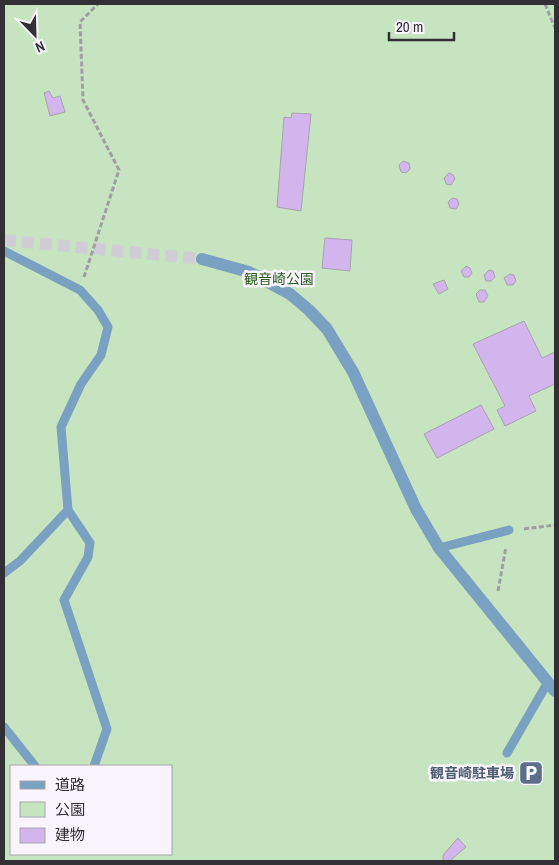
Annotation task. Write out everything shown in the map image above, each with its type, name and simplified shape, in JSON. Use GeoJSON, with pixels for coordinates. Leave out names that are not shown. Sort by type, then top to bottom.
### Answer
{"type":"FeatureCollection","features":[{"type":"Feature","properties":{"kind":"street"},"geometry":{"type":"LineString","coordinates":[[202,259],[249,272],[290,294],[310,310],[328,329],[353,372],[416,509],[439,548],[552,687]]}},
{"type":"Feature","properties":{"kind":"lane"},"geometry":{"type":"LineString","coordinates":[[4,252],[80,290],[98,310],[108,327],[101,354],[81,384],[61,427],[68,510],[90,543],[88,557],[64,600],[107,729],[94,765]]}},
{"type":"Feature","properties":{"kind":"lane"},"geometry":{"type":"LineString","coordinates":[[4,573],[20,562],[68,510]]}},
{"type":"Feature","properties":{"kind":"lane"},"geometry":{"type":"LineString","coordinates":[[439,548],[509,530]]}},
{"type":"Feature","properties":{"kind":"lane"},"geometry":{"type":"LineString","coordinates":[[507,753],[552,687]]}},
{"type":"Feature","properties":{"kind":"lane"},"geometry":{"type":"LineString","coordinates":[[4,728],[34,765]]}},
{"type":"Feature","properties":{"kind":"path"},"geometry":{"type":"LineString","coordinates":[[80,290],[119,170],[83,100],[80,22],[98,4]]}},
{"type":"Feature","properties":{"kind":"path"},"geometry":{"type":"LineString","coordinates":[[545,4],[555,28]]}},
{"type":"Feature","properties":{"kind":"path"},"geometry":{"type":"LineString","coordinates":[[498,591],[509,530],[555,525]]}},
{"type":"Feature","properties":{"kind":"green space","name":"観音崎公園"},"geometry":{"type":"Polygon","coordinates":[[[4,4],[555,4],[555,861],[4,861],[4,4]]]}},
{"type":"Feature","properties":{"kind":"building"},"geometry":{"type":"Polygon","coordinates":[[[49,91],[53,98],[60,96],[65,112],[50,116],[44,93],[49,91]]]}},
{"type":"Feature","properties":{"kind":"building"},"geometry":{"type":"Polygon","coordinates":[[[292,113],[311,114],[301,211],[277,207],[284,117],[291,118],[292,113]]]}},
{"type":"Feature","properties":{"kind":"building"},"geometry":{"type":"Polygon","coordinates":[[[403,161],[409,163],[410,169],[406,173],[401,172],[399,165],[403,161]]]}},
{"type":"Feature","properties":{"kind":"building"},"geometry":{"type":"Polygon","coordinates":[[[449,173],[455,179],[451,185],[446,184],[444,178],[449,173]]]}},
{"type":"Feature","properties":{"kind":"building"},"geometry":{"type":"Polygon","coordinates":[[[452,198],[457,199],[459,204],[456,209],[450,208],[448,202],[452,198]]]}},
{"type":"Feature","properties":{"kind":"building"},"geometry":{"type":"Polygon","coordinates":[[[325,238],[352,240],[350,271],[322,268],[325,238]]]}},
{"type":"Feature","properties":{"kind":"building"},"geometry":{"type":"Polygon","coordinates":[[[466,266],[470,268],[472,273],[469,277],[464,277],[461,271],[466,266]]]}},
{"type":"Feature","properties":{"kind":"building"},"geometry":{"type":"Polygon","coordinates":[[[489,270],[493,271],[495,277],[491,281],[486,281],[484,275],[489,270]]]}},
{"type":"Feature","properties":{"kind":"building"},"geometry":{"type":"Polygon","coordinates":[[[510,274],[514,275],[516,281],[513,285],[507,285],[504,278],[510,274]]]}},
{"type":"Feature","properties":{"kind":"building"},"geometry":{"type":"Polygon","coordinates":[[[444,280],[448,289],[439,294],[433,284],[444,280]]]}},
{"type":"Feature","properties":{"kind":"building"},"geometry":{"type":"Polygon","coordinates":[[[480,290],[485,290],[488,296],[484,302],[479,302],[476,294],[480,290]]]}},
{"type":"Feature","properties":{"kind":"building"},"geometry":{"type":"Polygon","coordinates":[[[524,321],[542,358],[555,352],[555,384],[529,396],[536,411],[505,426],[497,410],[505,406],[473,344],[524,321]]]}},
{"type":"Feature","properties":{"kind":"building"},"geometry":{"type":"Polygon","coordinates":[[[481,405],[494,429],[437,458],[424,434],[481,405]]]}},
{"type":"Feature","properties":{"kind":"building"},"geometry":{"type":"Polygon","coordinates":[[[458,838],[466,847],[452,861],[443,861],[443,855],[458,838]]]}},
{"type":"Feature","properties":{"kind":"tunnel"},"geometry":{"type":"LineString","coordinates":[[4,240],[202,259]]}},
{"type":"Feature","properties":{"kind":"place","name":"観音崎駐車場"},"geometry":{"type":"Point","coordinates":[531,773]}}]}
